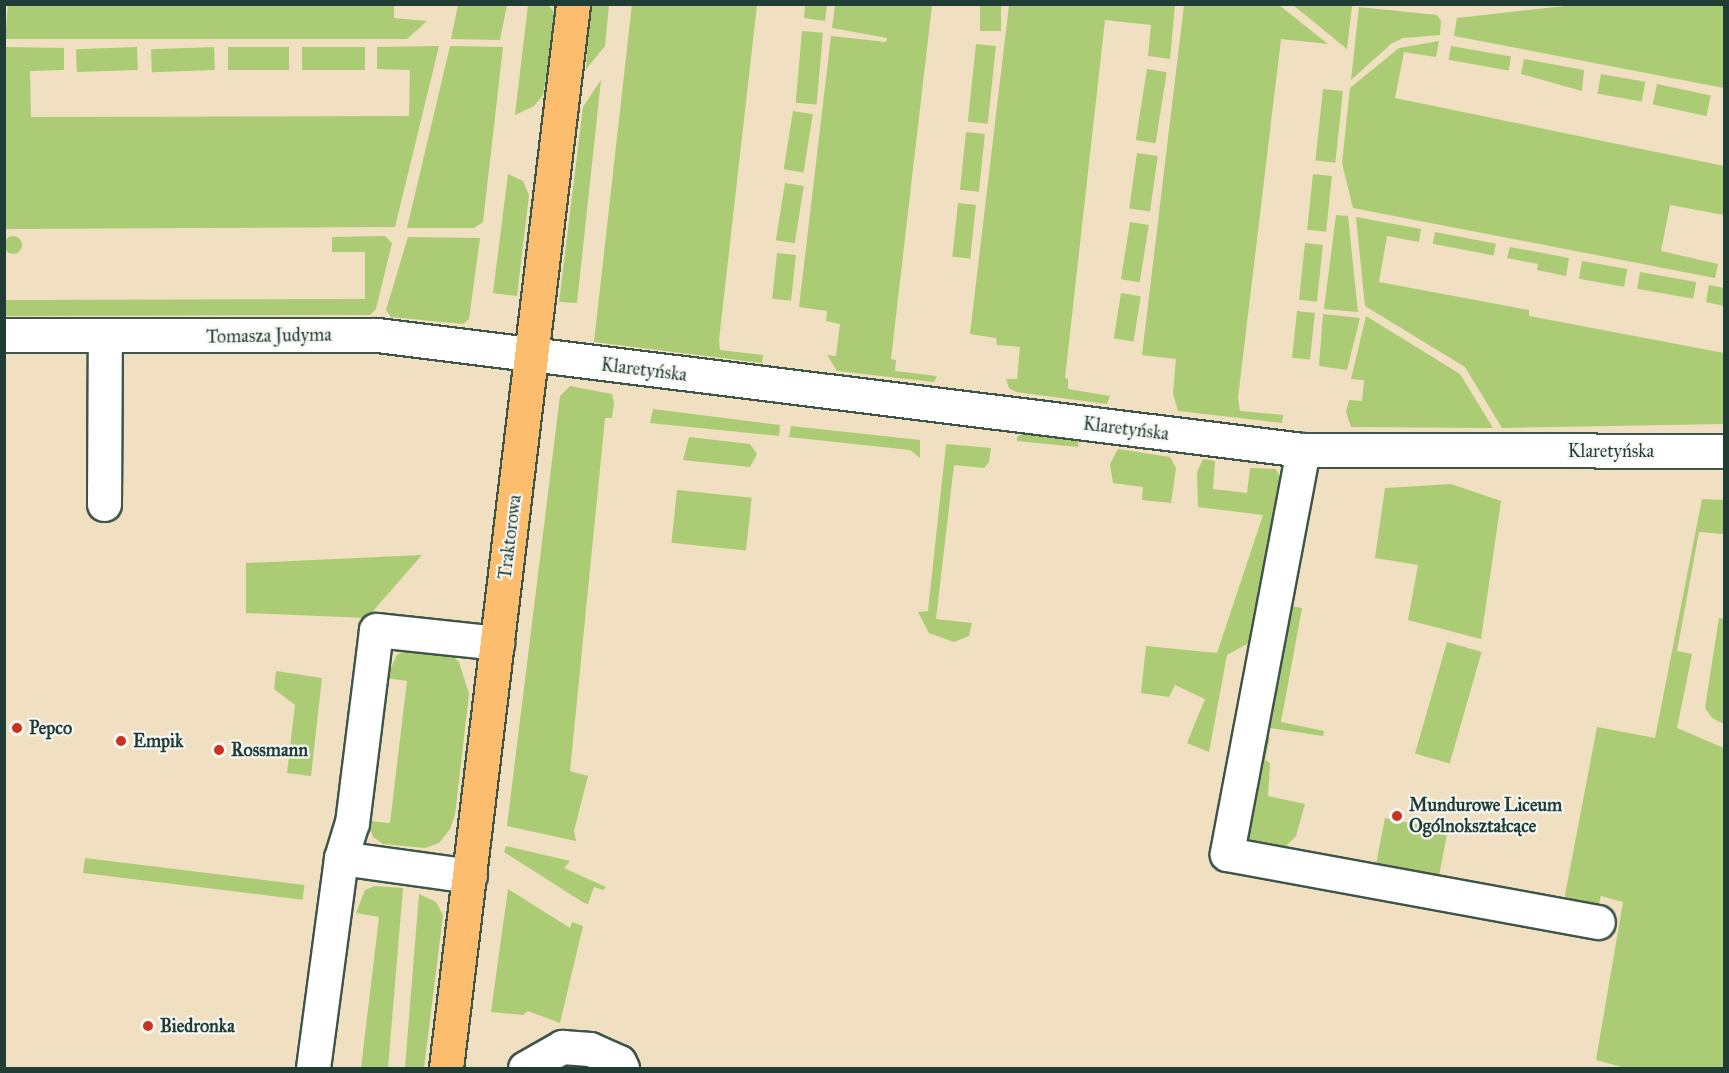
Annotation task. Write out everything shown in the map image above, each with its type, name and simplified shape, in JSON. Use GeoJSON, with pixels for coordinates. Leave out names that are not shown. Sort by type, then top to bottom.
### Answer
{"type":"FeatureCollection","features":[{"type":"Feature","properties":{"kind":"main road","name":"Traktorowa"},"geometry":{"type":"LineString","coordinates":[[447,1068],[573,4]]}},
{"type":"Feature","properties":{"kind":"street","name":"Tomasza Judyma"},"geometry":{"type":"LineString","coordinates":[[4,335],[377,335],[531,354]]}},
{"type":"Feature","properties":{"kind":"street"},"geometry":{"type":"LineString","coordinates":[[104,504],[105,336]]}},
{"type":"Feature","properties":{"kind":"street","name":"Klaretyńska"},"geometry":{"type":"LineString","coordinates":[[531,354],[1303,450],[1725,452]]}},
{"type":"Feature","properties":{"kind":"street"},"geometry":{"type":"LineString","coordinates":[[1303,450],[1227,854],[1598,922]]}},
{"type":"Feature","properties":{"kind":"street"},"geometry":{"type":"LineString","coordinates":[[313,1068],[341,858],[352,823],[376,630],[497,643]]}},
{"type":"Feature","properties":{"kind":"street"},"geometry":{"type":"LineString","coordinates":[[341,858],[470,876]]}},
{"type":"Feature","properties":{"kind":"street"},"geometry":{"type":"LineString","coordinates":[[525,1068],[562,1047],[590,1049],[619,1062],[622,1068]]}},
{"type":"Feature","properties":{"kind":"green space"},"geometry":{"type":"Polygon","coordinates":[[[8,4],[394,4],[394,18],[427,21],[407,39],[5,39],[8,4]]]}},
{"type":"Feature","properties":{"kind":"green space"},"geometry":{"type":"Polygon","coordinates":[[[632,4],[757,5],[719,340],[720,350],[763,355],[762,363],[594,342],[632,4]]]}},
{"type":"Feature","properties":{"kind":"green space"},"geometry":{"type":"Polygon","coordinates":[[[458,5],[507,5],[500,40],[451,39],[458,5]]]}},
{"type":"Feature","properties":{"kind":"green space"},"geometry":{"type":"Polygon","coordinates":[[[528,5],[548,5],[555,13],[551,49],[543,95],[534,106],[515,115],[528,5]]]}},
{"type":"Feature","properties":{"kind":"green space"},"geometry":{"type":"Polygon","coordinates":[[[590,5],[609,5],[605,46],[586,69],[590,5]]]}},
{"type":"Feature","properties":{"kind":"green space"},"geometry":{"type":"Polygon","coordinates":[[[805,5],[827,5],[825,21],[804,18],[805,5]]]}},
{"type":"Feature","properties":{"kind":"green space"},"geometry":{"type":"Polygon","coordinates":[[[835,5],[932,5],[891,359],[896,360],[895,371],[937,376],[934,382],[837,371],[827,355],[836,356],[840,324],[826,321],[827,311],[799,307],[831,36],[886,42],[887,38],[832,28],[835,5]]]}},
{"type":"Feature","properties":{"kind":"green space"},"geometry":{"type":"Polygon","coordinates":[[[980,5],[1001,5],[1001,31],[980,31],[980,5]]]}},
{"type":"Feature","properties":{"kind":"green space"},"geometry":{"type":"Polygon","coordinates":[[[1009,5],[1175,5],[1170,59],[1148,56],[1151,25],[1105,20],[1065,378],[1068,379],[1068,389],[1110,396],[1107,404],[1016,392],[1009,388],[1006,379],[1017,379],[1020,347],[997,345],[996,338],[970,334],[1009,5]]]}},
{"type":"Feature","properties":{"kind":"green space"},"geometry":{"type":"Polygon","coordinates":[[[1184,5],[1279,5],[1328,44],[1281,39],[1238,398],[1240,411],[1283,415],[1282,423],[1178,411],[1173,393],[1176,359],[1142,355],[1184,5]]]}},
{"type":"Feature","properties":{"kind":"green space"},"geometry":{"type":"Polygon","coordinates":[[[1293,5],[1352,6],[1347,49],[1293,5]]]}},
{"type":"Feature","properties":{"kind":"green space"},"geometry":{"type":"Polygon","coordinates":[[[1573,5],[1724,5],[1724,88],[1454,36],[1457,18],[1573,5]]]}},
{"type":"Feature","properties":{"kind":"green space"},"geometry":{"type":"Polygon","coordinates":[[[1359,7],[1437,15],[1441,21],[1440,35],[1403,38],[1391,44],[1351,80],[1359,7]]]}},
{"type":"Feature","properties":{"kind":"green space"},"geometry":{"type":"Polygon","coordinates":[[[802,31],[823,33],[817,105],[796,103],[802,31]]]}},
{"type":"Feature","properties":{"kind":"green space"},"geometry":{"type":"Polygon","coordinates":[[[1439,41],[1436,57],[1404,52],[1395,98],[1724,166],[1724,215],[1670,205],[1661,251],[1718,264],[1715,278],[1353,208],[1342,163],[1350,88],[1399,48],[1439,41]]]}},
{"type":"Feature","properties":{"kind":"green space"},"geometry":{"type":"Polygon","coordinates":[[[976,44],[996,46],[988,124],[968,122],[976,44]]]}},
{"type":"Feature","properties":{"kind":"green space"},"geometry":{"type":"Polygon","coordinates":[[[439,46],[395,227],[5,229],[5,47],[64,48],[64,70],[30,71],[31,117],[409,116],[410,70],[377,69],[377,47],[439,46]]]}},
{"type":"Feature","properties":{"kind":"green space"},"geometry":{"type":"Polygon","coordinates":[[[450,46],[503,47],[483,222],[474,228],[407,228],[450,46]]]}},
{"type":"Feature","properties":{"kind":"green space"},"geometry":{"type":"Polygon","coordinates":[[[1451,46],[1511,57],[1509,70],[1449,60],[1451,46]]]}},
{"type":"Feature","properties":{"kind":"green space"},"geometry":{"type":"Polygon","coordinates":[[[137,47],[138,70],[77,72],[76,49],[137,47]]]}},
{"type":"Feature","properties":{"kind":"green space"},"geometry":{"type":"Polygon","coordinates":[[[214,47],[215,70],[152,72],[151,49],[214,47]]]}},
{"type":"Feature","properties":{"kind":"green space"},"geometry":{"type":"Polygon","coordinates":[[[228,47],[289,47],[289,70],[228,70],[228,47]]]}},
{"type":"Feature","properties":{"kind":"green space"},"geometry":{"type":"Polygon","coordinates":[[[302,47],[365,47],[365,70],[302,70],[302,47]]]}},
{"type":"Feature","properties":{"kind":"green space"},"geometry":{"type":"Polygon","coordinates":[[[1524,59],[1584,70],[1582,91],[1521,74],[1524,59]]]}},
{"type":"Feature","properties":{"kind":"green space"},"geometry":{"type":"Polygon","coordinates":[[[1147,69],[1167,72],[1155,143],[1136,140],[1147,69]]]}},
{"type":"Feature","properties":{"kind":"green space"},"geometry":{"type":"Polygon","coordinates":[[[1601,74],[1645,82],[1642,102],[1598,94],[1601,74]]]}},
{"type":"Feature","properties":{"kind":"green space"},"geometry":{"type":"Polygon","coordinates":[[[601,80],[577,303],[559,302],[583,107],[601,80]]]}},
{"type":"Feature","properties":{"kind":"green space"},"geometry":{"type":"Polygon","coordinates":[[[1657,84],[1711,95],[1706,116],[1653,105],[1657,84]]]}},
{"type":"Feature","properties":{"kind":"green space"},"geometry":{"type":"Polygon","coordinates":[[[1323,89],[1343,91],[1335,163],[1315,161],[1323,89]]]}},
{"type":"Feature","properties":{"kind":"green space"},"geometry":{"type":"Polygon","coordinates":[[[793,111],[813,114],[804,172],[784,169],[793,111]]]}},
{"type":"Feature","properties":{"kind":"green space"},"geometry":{"type":"Polygon","coordinates":[[[966,132],[985,134],[979,192],[960,190],[966,132]]]}},
{"type":"Feature","properties":{"kind":"green space"},"geometry":{"type":"Polygon","coordinates":[[[1137,153],[1158,156],[1150,211],[1129,208],[1137,153]]]}},
{"type":"Feature","properties":{"kind":"green space"},"geometry":{"type":"Polygon","coordinates":[[[508,174],[523,181],[529,195],[517,296],[493,293],[508,174]]]}},
{"type":"Feature","properties":{"kind":"green space"},"geometry":{"type":"Polygon","coordinates":[[[1313,174],[1332,176],[1326,232],[1307,230],[1313,174]]]}},
{"type":"Feature","properties":{"kind":"green space"},"geometry":{"type":"Polygon","coordinates":[[[785,183],[804,186],[795,243],[776,240],[785,183]]]}},
{"type":"Feature","properties":{"kind":"green space"},"geometry":{"type":"Polygon","coordinates":[[[958,203],[976,205],[970,259],[952,257],[958,203]]]}},
{"type":"Feature","properties":{"kind":"green space"},"geometry":{"type":"Polygon","coordinates":[[[1336,215],[1348,216],[1358,312],[1324,309],[1336,215]]]}},
{"type":"Feature","properties":{"kind":"green space"},"geometry":{"type":"Polygon","coordinates":[[[1356,217],[1421,229],[1419,242],[1387,236],[1379,282],[1529,310],[1529,316],[1724,353],[1724,424],[1502,428],[1465,367],[1365,306],[1356,217]]]}},
{"type":"Feature","properties":{"kind":"green space"},"geometry":{"type":"Polygon","coordinates":[[[1130,222],[1149,225],[1140,282],[1121,279],[1130,222]]]}},
{"type":"Feature","properties":{"kind":"green space"},"geometry":{"type":"Polygon","coordinates":[[[1435,232],[1496,244],[1494,256],[1433,244],[1435,232]]]}},
{"type":"Feature","properties":{"kind":"green space"},"geometry":{"type":"Polygon","coordinates":[[[9,236],[17,236],[22,241],[20,252],[9,254],[4,249],[4,241],[9,236]]]}},
{"type":"Feature","properties":{"kind":"green space"},"geometry":{"type":"Polygon","coordinates":[[[385,236],[392,243],[376,309],[370,315],[5,316],[5,300],[365,299],[365,252],[332,252],[332,237],[385,236]]]}},
{"type":"Feature","properties":{"kind":"green space"},"geometry":{"type":"Polygon","coordinates":[[[408,237],[480,238],[469,319],[463,324],[391,317],[386,310],[408,237]]]}},
{"type":"Feature","properties":{"kind":"green space"},"geometry":{"type":"Polygon","coordinates":[[[1305,243],[1323,245],[1317,302],[1299,300],[1305,243]]]}},
{"type":"Feature","properties":{"kind":"green space"},"geometry":{"type":"Polygon","coordinates":[[[1510,247],[1569,258],[1566,276],[1537,270],[1538,264],[1507,258],[1510,247]]]}},
{"type":"Feature","properties":{"kind":"green space"},"geometry":{"type":"Polygon","coordinates":[[[777,253],[796,255],[791,301],[772,299],[777,253]]]}},
{"type":"Feature","properties":{"kind":"green space"},"geometry":{"type":"Polygon","coordinates":[[[1582,261],[1627,269],[1624,287],[1579,279],[1582,261]]]}},
{"type":"Feature","properties":{"kind":"green space"},"geometry":{"type":"Polygon","coordinates":[[[1640,272],[1696,282],[1693,299],[1637,289],[1640,272]]]}},
{"type":"Feature","properties":{"kind":"green space"},"geometry":{"type":"Polygon","coordinates":[[[1709,285],[1724,288],[1724,306],[1706,302],[1709,285]]]}},
{"type":"Feature","properties":{"kind":"green space"},"geometry":{"type":"Polygon","coordinates":[[[1121,293],[1141,296],[1134,342],[1114,338],[1121,293]]]}},
{"type":"Feature","properties":{"kind":"green space"},"geometry":{"type":"Polygon","coordinates":[[[1297,311],[1315,313],[1310,360],[1292,358],[1297,311]]]}},
{"type":"Feature","properties":{"kind":"green space"},"geometry":{"type":"Polygon","coordinates":[[[1323,314],[1360,318],[1347,370],[1319,366],[1323,314]]]}},
{"type":"Feature","properties":{"kind":"green space"},"geometry":{"type":"Polygon","coordinates":[[[1366,316],[1460,374],[1493,428],[1351,427],[1346,412],[1349,400],[1362,401],[1364,380],[1351,379],[1366,316]]]}},
{"type":"Feature","properties":{"kind":"green space"},"geometry":{"type":"Polygon","coordinates":[[[570,386],[612,394],[614,403],[612,418],[605,418],[570,771],[588,776],[574,831],[576,841],[507,826],[560,396],[570,386]]]}},
{"type":"Feature","properties":{"kind":"green space"},"geometry":{"type":"Polygon","coordinates":[[[653,409],[780,425],[779,436],[650,423],[653,409]]]}},
{"type":"Feature","properties":{"kind":"green space"},"geometry":{"type":"Polygon","coordinates":[[[791,426],[920,440],[920,458],[910,450],[789,437],[791,426]]]}},
{"type":"Feature","properties":{"kind":"green space"},"geometry":{"type":"Polygon","coordinates":[[[1032,428],[1079,434],[1078,447],[1017,441],[1017,437],[1032,428]]]}},
{"type":"Feature","properties":{"kind":"green space"},"geometry":{"type":"Polygon","coordinates":[[[689,437],[750,444],[757,454],[750,467],[683,460],[689,437]]]}},
{"type":"Feature","properties":{"kind":"green space"},"geometry":{"type":"Polygon","coordinates":[[[946,444],[991,448],[989,462],[984,468],[954,465],[936,619],[972,623],[969,636],[954,642],[929,633],[918,612],[928,611],[946,444]]]}},
{"type":"Feature","properties":{"kind":"green space"},"geometry":{"type":"Polygon","coordinates":[[[1118,449],[1170,457],[1176,468],[1171,503],[1142,500],[1143,487],[1113,483],[1110,464],[1118,449]]]}},
{"type":"Feature","properties":{"kind":"green space"},"geometry":{"type":"Polygon","coordinates":[[[1203,459],[1215,461],[1213,489],[1247,493],[1250,468],[1276,469],[1282,482],[1254,640],[1227,655],[1209,752],[1187,743],[1205,699],[1175,685],[1169,697],[1141,693],[1146,646],[1217,653],[1263,515],[1198,507],[1197,472],[1203,459]]]}},
{"type":"Feature","properties":{"kind":"green space"},"geometry":{"type":"Polygon","coordinates":[[[1451,484],[1501,501],[1481,639],[1408,620],[1418,565],[1375,558],[1385,488],[1451,484]]]}},
{"type":"Feature","properties":{"kind":"green space"},"geometry":{"type":"Polygon","coordinates":[[[677,490],[752,498],[746,551],[671,543],[677,490]]]}},
{"type":"Feature","properties":{"kind":"green space"},"geometry":{"type":"Polygon","coordinates":[[[1702,499],[1724,500],[1723,534],[1699,532],[1677,651],[1692,654],[1677,728],[1724,748],[1724,1068],[1625,1068],[1596,1060],[1623,902],[1601,896],[1597,910],[1571,904],[1565,895],[1597,727],[1655,738],[1702,499]]]}},
{"type":"Feature","properties":{"kind":"green space"},"geometry":{"type":"Polygon","coordinates":[[[422,555],[367,618],[246,613],[246,563],[422,555]]]}},
{"type":"Feature","properties":{"kind":"green space"},"geometry":{"type":"Polygon","coordinates":[[[1285,605],[1302,608],[1281,722],[1324,731],[1323,736],[1264,727],[1285,605]]]}},
{"type":"Feature","properties":{"kind":"green space"},"geometry":{"type":"Polygon","coordinates":[[[1719,618],[1724,619],[1724,724],[1712,718],[1705,708],[1719,618]]]}},
{"type":"Feature","properties":{"kind":"green space"},"geometry":{"type":"Polygon","coordinates":[[[1447,642],[1482,652],[1450,763],[1415,754],[1447,642]]]}},
{"type":"Feature","properties":{"kind":"green space"},"geometry":{"type":"Polygon","coordinates":[[[405,650],[451,655],[459,662],[469,694],[455,815],[450,829],[439,843],[425,848],[383,844],[373,837],[368,821],[390,823],[407,681],[386,678],[397,655],[405,650]]]}},
{"type":"Feature","properties":{"kind":"green space"},"geometry":{"type":"Polygon","coordinates":[[[276,671],[322,678],[311,776],[287,773],[295,705],[274,689],[276,671]]]}},
{"type":"Feature","properties":{"kind":"green space"},"geometry":{"type":"Polygon","coordinates":[[[1261,735],[1270,738],[1265,760],[1270,763],[1268,796],[1305,804],[1296,836],[1284,848],[1236,840],[1261,735]]]}},
{"type":"Feature","properties":{"kind":"green space"},"geometry":{"type":"Polygon","coordinates":[[[1385,818],[1448,830],[1438,881],[1375,869],[1385,818]]]}},
{"type":"Feature","properties":{"kind":"green space"},"geometry":{"type":"Polygon","coordinates":[[[506,846],[570,861],[564,868],[606,887],[603,890],[594,887],[588,904],[584,903],[504,852],[506,846]]]}},
{"type":"Feature","properties":{"kind":"green space"},"geometry":{"type":"Polygon","coordinates":[[[85,858],[304,885],[303,900],[83,873],[85,858]]]}},
{"type":"Feature","properties":{"kind":"green space"},"geometry":{"type":"Polygon","coordinates":[[[375,886],[403,888],[388,1068],[361,1068],[379,917],[356,913],[365,890],[375,886]]]}},
{"type":"Feature","properties":{"kind":"green space"},"geometry":{"type":"Polygon","coordinates":[[[508,889],[570,928],[572,922],[583,926],[560,1023],[528,1011],[523,1015],[491,1012],[508,889]]]}},
{"type":"Feature","properties":{"kind":"green space"},"geometry":{"type":"Polygon","coordinates":[[[419,894],[436,902],[443,915],[424,1068],[405,1068],[419,894]]]}},
{"type":"Feature","properties":{"kind":"place","name":"Pepco"},"geometry":{"type":"Point","coordinates":[17,728]}},
{"type":"Feature","properties":{"kind":"place","name":"Empik"},"geometry":{"type":"Point","coordinates":[121,741]}},
{"type":"Feature","properties":{"kind":"place","name":"Rossmann"},"geometry":{"type":"Point","coordinates":[219,750]}},
{"type":"Feature","properties":{"kind":"place","name":"Mundurowe Liceum Ogólnokształcące"},"geometry":{"type":"Point","coordinates":[1397,816]}},
{"type":"Feature","properties":{"kind":"place","name":"Biedronka"},"geometry":{"type":"Point","coordinates":[148,1026]}}]}
